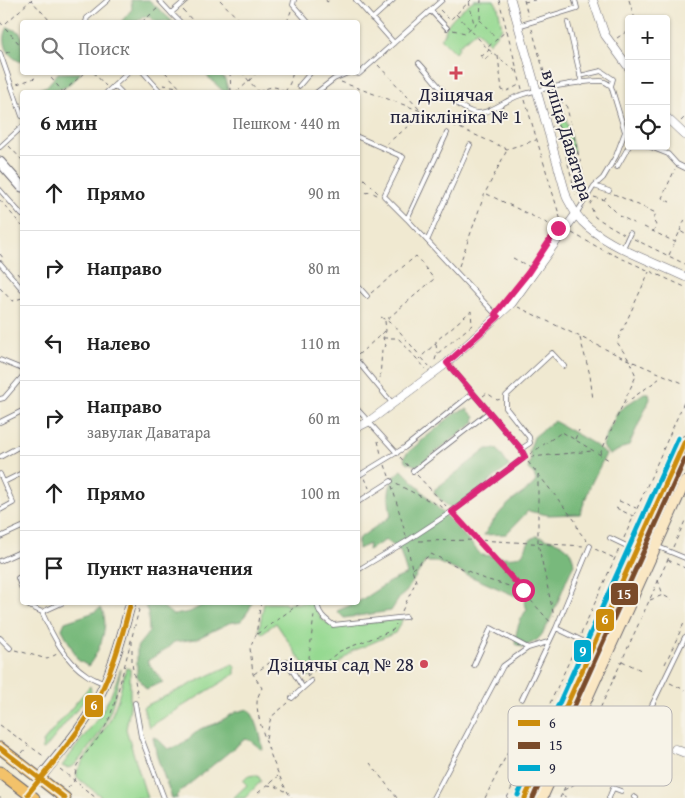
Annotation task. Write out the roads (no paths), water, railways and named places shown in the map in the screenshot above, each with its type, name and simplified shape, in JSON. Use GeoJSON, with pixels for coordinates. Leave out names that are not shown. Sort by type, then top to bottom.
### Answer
{"type":"FeatureCollection","features":[{"type":"Feature","properties":{"kind":"main road"},"geometry":{"type":"LineString","coordinates":[[566,706],[685,442]]}},
{"type":"Feature","properties":{"kind":"main road"},"geometry":{"type":"LineString","coordinates":[[585,706],[685,482]]}},
{"type":"Feature","properties":{"kind":"main road"},"geometry":{"type":"LineString","coordinates":[[593,646],[608,654]]}},
{"type":"Feature","properties":{"kind":"main road"},"geometry":{"type":"LineString","coordinates":[[0,748],[65,798]]}},
{"type":"Feature","properties":{"kind":"main road"},"geometry":{"type":"LineString","coordinates":[[0,772],[29,797],[40,778]]}},
{"type":"Feature","properties":{"kind":"main road"},"geometry":{"type":"LineString","coordinates":[[524,798],[529,786]]}},
{"type":"Feature","properties":{"kind":"main road"},"geometry":{"type":"LineString","coordinates":[[542,798],[548,786]]}},
{"type":"Feature","properties":{"kind":"street","name":"вуліца Даватара"},"geometry":{"type":"LineString","coordinates":[[511,0],[567,198],[576,214],[587,226],[607,240],[685,277]]}},
{"type":"Feature","properties":{"kind":"street"},"geometry":{"type":"LineString","coordinates":[[593,0],[605,35],[625,62]]}},
{"type":"Feature","properties":{"kind":"street"},"geometry":{"type":"LineString","coordinates":[[670,121],[685,136]]}},
{"type":"Feature","properties":{"kind":"street"},"geometry":{"type":"LineString","coordinates":[[0,162],[20,183]]}},
{"type":"Feature","properties":{"kind":"street"},"geometry":{"type":"LineString","coordinates":[[360,426],[393,405],[430,371],[447,363],[498,317],[512,303],[576,214]]}},
{"type":"Feature","properties":{"kind":"street"},"geometry":{"type":"LineString","coordinates":[[40,778],[90,713],[105,684],[120,642],[130,605]]}},
{"type":"Feature","properties":{"kind":"street"},"geometry":{"type":"LineString","coordinates":[[675,749],[685,753]]}},
{"type":"Feature","properties":{"kind":"lane"},"geometry":{"type":"LineString","coordinates":[[86,20],[108,0]]}},
{"type":"Feature","properties":{"kind":"lane"},"geometry":{"type":"LineString","coordinates":[[171,14],[186,0]]}},
{"type":"Feature","properties":{"kind":"lane"},"geometry":{"type":"LineString","coordinates":[[294,0],[293,6],[306,20]]}},
{"type":"Feature","properties":{"kind":"lane"},"geometry":{"type":"LineString","coordinates":[[356,0],[394,43]]}},
{"type":"Feature","properties":{"kind":"lane"},"geometry":{"type":"LineString","coordinates":[[372,19],[393,0]]}},
{"type":"Feature","properties":{"kind":"lane"},"geometry":{"type":"LineString","coordinates":[[360,73],[442,0]]}},
{"type":"Feature","properties":{"kind":"lane"},"geometry":{"type":"LineString","coordinates":[[518,26],[577,8],[575,0]]}},
{"type":"Feature","properties":{"kind":"lane"},"geometry":{"type":"LineString","coordinates":[[161,2],[178,20]]}},
{"type":"Feature","properties":{"kind":"lane"},"geometry":{"type":"LineString","coordinates":[[431,11],[447,28]]}},
{"type":"Feature","properties":{"kind":"lane"},"geometry":{"type":"LineString","coordinates":[[568,23],[582,84]]}},
{"type":"Feature","properties":{"kind":"lane"},"geometry":{"type":"LineString","coordinates":[[0,53],[20,110]]}},
{"type":"Feature","properties":{"kind":"lane"},"geometry":{"type":"LineString","coordinates":[[419,63],[448,96],[465,109],[474,113],[483,113],[524,95],[549,89],[603,81],[611,86]]}},
{"type":"Feature","properties":{"kind":"lane"},"geometry":{"type":"LineString","coordinates":[[576,214],[616,156],[625,132],[611,86],[613,79],[601,71],[580,76]]}},
{"type":"Feature","properties":{"kind":"lane"},"geometry":{"type":"LineString","coordinates":[[110,90],[127,75]]}},
{"type":"Feature","properties":{"kind":"lane"},"geometry":{"type":"LineString","coordinates":[[146,75],[159,90]]}},
{"type":"Feature","properties":{"kind":"lane"},"geometry":{"type":"LineString","coordinates":[[299,86],[308,75]]}},
{"type":"Feature","properties":{"kind":"lane"},"geometry":{"type":"LineString","coordinates":[[320,90],[334,79],[344,75]]}},
{"type":"Feature","properties":{"kind":"lane"},"geometry":{"type":"LineString","coordinates":[[115,86],[119,90]]}},
{"type":"Feature","properties":{"kind":"lane"},"geometry":{"type":"LineString","coordinates":[[0,147],[20,129]]}},
{"type":"Feature","properties":{"kind":"lane"},"geometry":{"type":"LineString","coordinates":[[407,219],[447,133]]}},
{"type":"Feature","properties":{"kind":"lane"},"geometry":{"type":"LineString","coordinates":[[360,138],[403,157],[384,196],[428,239],[498,317]]}},
{"type":"Feature","properties":{"kind":"lane"},"geometry":{"type":"LineString","coordinates":[[428,239],[470,145]]}},
{"type":"Feature","properties":{"kind":"lane"},"geometry":{"type":"LineString","coordinates":[[617,168],[627,150]]}},
{"type":"Feature","properties":{"kind":"lane"},"geometry":{"type":"LineString","coordinates":[[658,150],[668,154],[685,168]]}},
{"type":"Feature","properties":{"kind":"lane"},"geometry":{"type":"LineString","coordinates":[[594,186],[609,192]]}},
{"type":"Feature","properties":{"kind":"lane"},"geometry":{"type":"LineString","coordinates":[[0,190],[20,213]]}},
{"type":"Feature","properties":{"kind":"lane"},"geometry":{"type":"LineString","coordinates":[[623,248],[630,233]]}},
{"type":"Feature","properties":{"kind":"lane"},"geometry":{"type":"LineString","coordinates":[[0,263],[20,287]]}},
{"type":"Feature","properties":{"kind":"lane"},"geometry":{"type":"LineString","coordinates":[[360,288],[367,296]]}},
{"type":"Feature","properties":{"kind":"lane"},"geometry":{"type":"LineString","coordinates":[[521,449],[530,443],[529,437],[506,408],[506,396],[552,354],[564,366]]}},
{"type":"Feature","properties":{"kind":"lane"},"geometry":{"type":"LineString","coordinates":[[0,360],[20,368]]}},
{"type":"Feature","properties":{"kind":"lane"},"geometry":{"type":"LineString","coordinates":[[360,569],[452,512],[525,457],[521,449],[447,363]]}},
{"type":"Feature","properties":{"kind":"lane"},"geometry":{"type":"LineString","coordinates":[[360,364],[393,405]]}},
{"type":"Feature","properties":{"kind":"lane"},"geometry":{"type":"LineString","coordinates":[[0,399],[4,398],[20,379]]}},
{"type":"Feature","properties":{"kind":"lane"},"geometry":{"type":"LineString","coordinates":[[360,475],[397,453],[473,393]]}},
{"type":"Feature","properties":{"kind":"lane"},"geometry":{"type":"LineString","coordinates":[[0,422],[20,412]]}},
{"type":"Feature","properties":{"kind":"lane"},"geometry":{"type":"LineString","coordinates":[[360,412],[397,453]]}},
{"type":"Feature","properties":{"kind":"lane"},"geometry":{"type":"LineString","coordinates":[[413,471],[490,412]]}},
{"type":"Feature","properties":{"kind":"lane"},"geometry":{"type":"LineString","coordinates":[[0,456],[20,446]]}},
{"type":"Feature","properties":{"kind":"lane"},"geometry":{"type":"LineString","coordinates":[[0,474],[13,503],[0,510]]}},
{"type":"Feature","properties":{"kind":"lane"},"geometry":{"type":"LineString","coordinates":[[4,482],[20,474]]}},
{"type":"Feature","properties":{"kind":"lane"},"geometry":{"type":"LineString","coordinates":[[360,501],[391,481]]}},
{"type":"Feature","properties":{"kind":"lane"},"geometry":{"type":"LineString","coordinates":[[0,537],[20,528]]}},
{"type":"Feature","properties":{"kind":"lane"},"geometry":{"type":"LineString","coordinates":[[610,538],[636,550]]}},
{"type":"Feature","properties":{"kind":"lane"},"geometry":{"type":"LineString","coordinates":[[522,699],[556,628],[590,546]]}},
{"type":"Feature","properties":{"kind":"lane"},"geometry":{"type":"LineString","coordinates":[[656,546],[685,558]]}},
{"type":"Feature","properties":{"kind":"lane"},"geometry":{"type":"LineString","coordinates":[[0,561],[20,551]]}},
{"type":"Feature","properties":{"kind":"lane"},"geometry":{"type":"LineString","coordinates":[[29,605],[42,612],[50,630],[72,661],[87,675],[105,684]]}},
{"type":"Feature","properties":{"kind":"lane"},"geometry":{"type":"LineString","coordinates":[[42,612],[57,605]]}},
{"type":"Feature","properties":{"kind":"lane"},"geometry":{"type":"LineString","coordinates":[[317,605],[322,617],[333,625],[406,617]]}},
{"type":"Feature","properties":{"kind":"lane"},"geometry":{"type":"LineString","coordinates":[[474,665],[491,628],[528,648]]}},
{"type":"Feature","properties":{"kind":"lane"},"geometry":{"type":"LineString","coordinates":[[556,628],[593,646]]}},
{"type":"Feature","properties":{"kind":"lane"},"geometry":{"type":"LineString","coordinates":[[0,638],[10,648]]}},
{"type":"Feature","properties":{"kind":"lane"},"geometry":{"type":"LineString","coordinates":[[652,706],[685,638]]}},
{"type":"Feature","properties":{"kind":"lane"},"geometry":{"type":"LineString","coordinates":[[433,798],[504,666],[528,648],[548,642]]}},
{"type":"Feature","properties":{"kind":"lane"},"geometry":{"type":"LineString","coordinates":[[287,662],[303,688]]}},
{"type":"Feature","properties":{"kind":"lane"},"geometry":{"type":"LineString","coordinates":[[292,698],[312,681]]}},
{"type":"Feature","properties":{"kind":"lane"},"geometry":{"type":"LineString","coordinates":[[137,702],[141,737],[164,798]]}},
{"type":"Feature","properties":{"kind":"lane"},"geometry":{"type":"LineString","coordinates":[[609,798],[613,788],[620,791]]}},
{"type":"Feature","properties":{"kind":"place","name":"Дзіцячая паліклініка № 1"},"geometry":{"type":"Point","coordinates":[456,73]}},
{"type":"Feature","properties":{"kind":"place","name":"Дзіцячы сад № 28"},"geometry":{"type":"Point","coordinates":[424,664]}}]}
